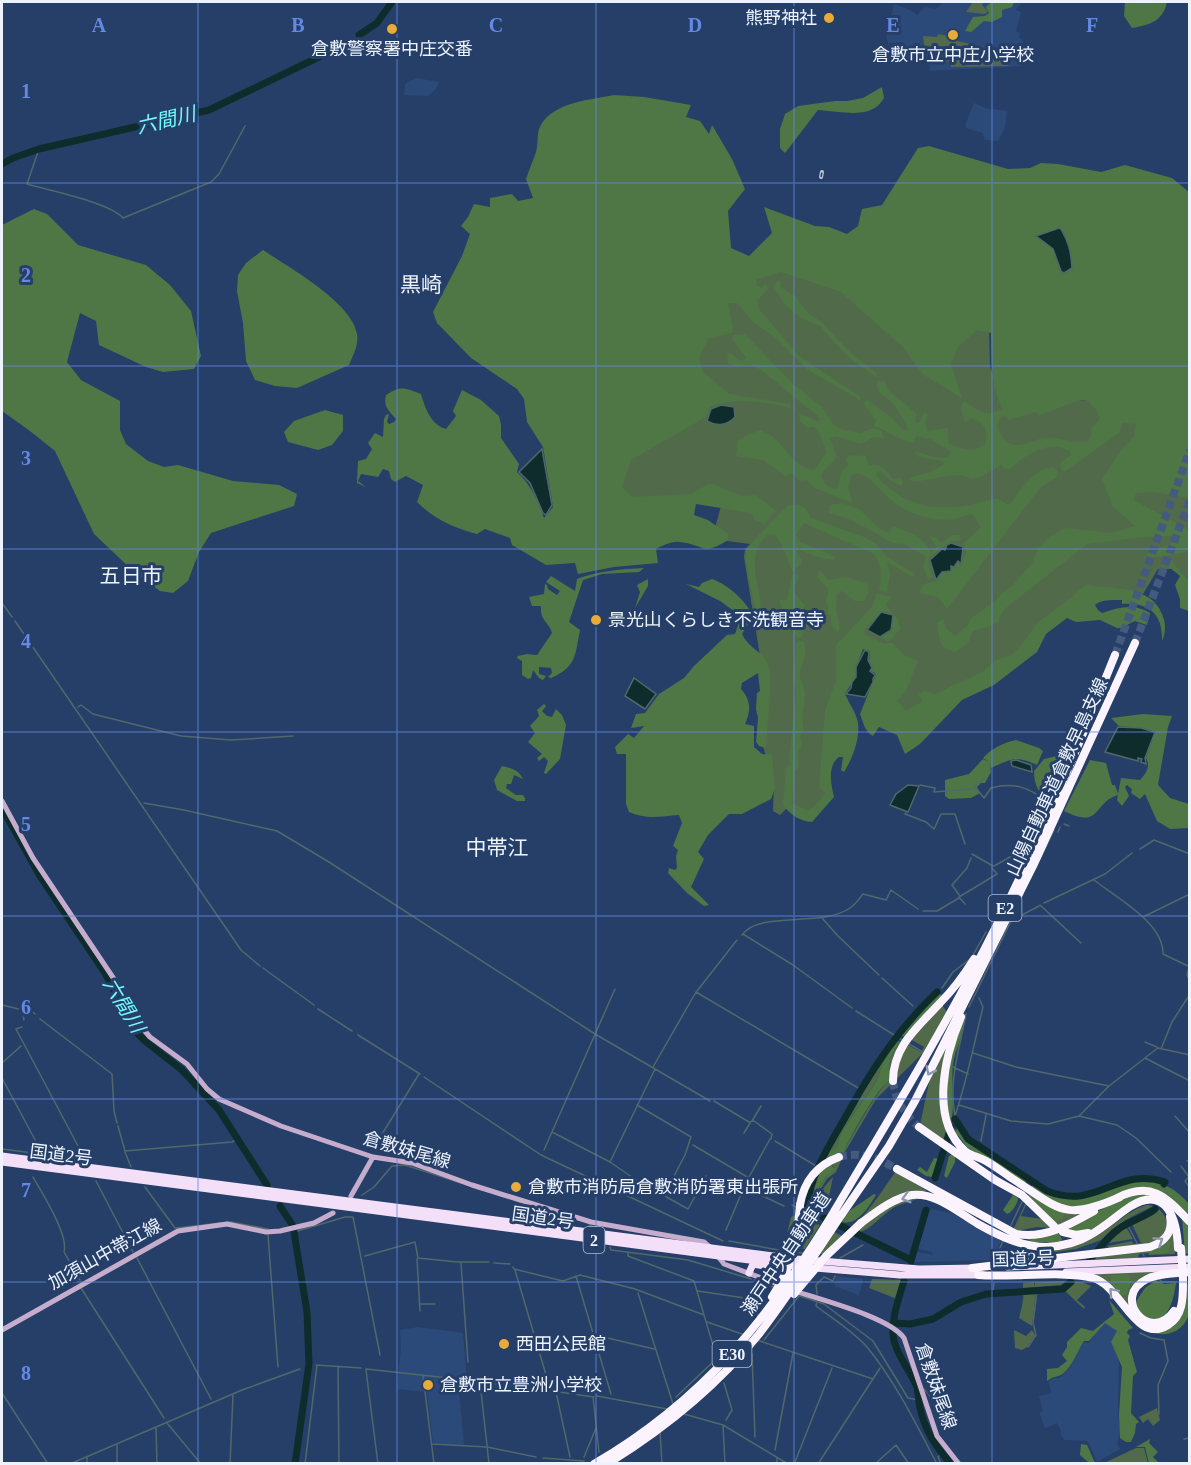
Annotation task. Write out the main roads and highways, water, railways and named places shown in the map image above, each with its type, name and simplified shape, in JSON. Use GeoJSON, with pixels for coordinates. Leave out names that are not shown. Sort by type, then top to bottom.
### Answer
{"type":"FeatureCollection","features":[{"type":"Feature","properties":{"kind":"highway","name":"山陽自動車道倉敷早島支線"},"geometry":{"type":"LineString","coordinates":[[889,1146],[915,1101],[994,931],[1135,643]]}},
{"type":"Feature","properties":{"kind":"highway","name":"山陽自動車道倉敷早島支線"},"geometry":{"type":"LineString","coordinates":[[877,1139],[955,1018],[994,943],[1059,800],[1115,655]]}},
{"type":"Feature","properties":{"kind":"highway"},"geometry":{"type":"LineString","coordinates":[[893,1081],[896,1059],[902,1045],[961,979],[994,931]]}},
{"type":"Feature","properties":{"kind":"highway"},"geometry":{"type":"LineString","coordinates":[[955,1018],[945,1072],[944,1105],[947,1122],[954,1136],[969,1154],[986,1161],[1043,1200],[1059,1208],[1075,1211],[1091,1209],[1136,1191],[1150,1192],[1168,1199],[1190,1222]]}},
{"type":"Feature","properties":{"kind":"highway"},"geometry":{"type":"LineString","coordinates":[[919,1127],[1032,1202],[1054,1226]]}},
{"type":"Feature","properties":{"kind":"highway","name":"瀬戸中央自動車道"},"geometry":{"type":"LineString","coordinates":[[607,1464],[654,1433],[694,1401],[758,1335],[784,1300],[839,1212],[877,1139]]}},
{"type":"Feature","properties":{"kind":"highway","name":"瀬戸中央自動車道"},"geometry":{"type":"LineString","coordinates":[[594,1464],[664,1417],[721,1365],[752,1331],[779,1296],[889,1146]]}},
{"type":"Feature","properties":{"kind":"highway","name":"国道2号"},"geometry":{"type":"LineString","coordinates":[[2,1156],[712,1249],[850,1264],[919,1269],[1190,1259]]}},
{"type":"Feature","properties":{"kind":"highway"},"geometry":{"type":"LineString","coordinates":[[721,1365],[756,1320],[786,1273],[794,1252],[803,1191],[814,1174],[827,1162],[839,1157]]}},
{"type":"Feature","properties":{"kind":"highway","name":"国道2号"},"geometry":{"type":"LineString","coordinates":[[2,1162],[803,1267],[878,1274],[978,1275],[1190,1267]]}},
{"type":"Feature","properties":{"kind":"highway"},"geometry":{"type":"LineString","coordinates":[[897,1169],[942,1192],[1001,1231],[1021,1234],[1043,1234],[1061,1228],[1120,1197]]}},
{"type":"Feature","properties":{"kind":"highway"},"geometry":{"type":"LineString","coordinates":[[978,1275],[1068,1276],[1095,1279],[1110,1287],[1137,1321],[1144,1326],[1155,1328],[1167,1325],[1179,1313],[1183,1297],[1179,1221],[1174,1210],[1162,1197],[1150,1192]]}},
{"type":"Feature","properties":{"kind":"highway"},"geometry":{"type":"LineString","coordinates":[[758,1335],[771,1323],[826,1256],[861,1223],[890,1204],[906,1197],[920,1195],[935,1199],[1035,1246],[1064,1245],[1091,1235],[1134,1204],[1148,1201],[1162,1204],[1171,1213],[1180,1248]]}},
{"type":"Feature","properties":{"kind":"highway"},"geometry":{"type":"LineString","coordinates":[[972,1268],[1155,1246],[1165,1240],[1170,1231],[1170,1216],[1161,1205],[1148,1201]]}},
{"type":"Feature","properties":{"kind":"highway"},"geometry":{"type":"LineString","coordinates":[[1063,1232],[1072,1235],[1086,1234],[1113,1219]]}},
{"type":"Feature","properties":{"kind":"highway"},"geometry":{"type":"LineString","coordinates":[[748,1273],[753,1264],[803,1267]]}},
{"type":"Feature","properties":{"kind":"highway"},"geometry":{"type":"LineString","coordinates":[[1181,1279],[1178,1300],[1168,1318],[1153,1323],[1137,1314],[1133,1308],[1132,1298],[1141,1283],[1156,1276],[1190,1272]]}},
{"type":"Feature","properties":{"kind":"main road","name":"倉敷妹尾線"},"geometry":{"type":"LineString","coordinates":[[2,801],[33,858],[118,985],[137,1022],[150,1036],[187,1064],[207,1089],[219,1099],[281,1126],[373,1157],[412,1163],[472,1185],[591,1222],[704,1242],[724,1264],[893,1327],[904,1338],[937,1436],[959,1464]]}},
{"type":"Feature","properties":{"kind":"main road"},"geometry":{"type":"LineString","coordinates":[[351,1196],[373,1157]]}},
{"type":"Feature","properties":{"kind":"main road","name":"加須山中帯江線"},"geometry":{"type":"LineString","coordinates":[[2,1330],[178,1231],[227,1224],[266,1232],[289,1230],[314,1223],[333,1213]]}},
{"type":"Feature","properties":{"kind":"waterway","name":"六間川"},"geometry":{"type":"LineString","coordinates":[[359,35],[377,23],[392,2]]}},
{"type":"Feature","properties":{"kind":"waterway","name":"六間川"},"geometry":{"type":"LineString","coordinates":[[2,164],[39,149],[209,110],[323,55]]}},
{"type":"Feature","properties":{"kind":"waterway"},"geometry":{"type":"LineString","coordinates":[[39,149],[27,184],[93,202],[116,212],[123,218],[211,182],[219,174],[245,126]]}},
{"type":"Feature","properties":{"kind":"waterway"},"geometry":{"type":"LineString","coordinates":[[2,603],[12,617]]}},
{"type":"Feature","properties":{"kind":"waterway"},"geometry":{"type":"LineString","coordinates":[[15,621],[241,950],[260,966]]}},
{"type":"Feature","properties":{"kind":"waterway"},"geometry":{"type":"LineString","coordinates":[[78,707],[81,705],[93,714],[181,736],[231,740],[293,736]]}},
{"type":"Feature","properties":{"kind":"waterway"},"geometry":{"type":"LineString","coordinates":[[920,785],[935,788],[934,792],[972,789],[985,778]]}},
{"type":"Feature","properties":{"kind":"waterway"},"geometry":{"type":"LineString","coordinates":[[975,787],[984,798],[991,788],[1021,787],[1047,802]]}},
{"type":"Feature","properties":{"kind":"waterway"},"geometry":{"type":"LineString","coordinates":[[144,803],[277,831],[329,862],[595,1034],[710,1101]]}},
{"type":"Feature","properties":{"kind":"waterway","name":"六間川"},"geometry":{"type":"LineString","coordinates":[[2,808],[40,876],[105,973],[135,1031],[182,1070],[219,1110],[267,1185]]}},
{"type":"Feature","properties":{"kind":"waterway"},"geometry":{"type":"LineString","coordinates":[[906,813],[926,822],[934,829],[941,814],[955,814],[965,844]]}},
{"type":"Feature","properties":{"kind":"waterway"},"geometry":{"type":"LineString","coordinates":[[1064,824],[1069,826]]}},
{"type":"Feature","properties":{"kind":"waterway"},"geometry":{"type":"LineString","coordinates":[[994,866],[1030,846],[1039,827]]}},
{"type":"Feature","properties":{"kind":"waterway"},"geometry":{"type":"LineString","coordinates":[[1058,832],[1060,827]]}},
{"type":"Feature","properties":{"kind":"waterway"},"geometry":{"type":"LineString","coordinates":[[1040,859],[1054,830]]}},
{"type":"Feature","properties":{"kind":"waterway"},"geometry":{"type":"LineString","coordinates":[[1140,849],[1154,840],[1190,854]]}},
{"type":"Feature","properties":{"kind":"waterway"},"geometry":{"type":"LineString","coordinates":[[1044,903],[1105,874],[1132,853]]}},
{"type":"Feature","properties":{"kind":"waterway"},"geometry":{"type":"LineString","coordinates":[[972,854],[993,866]]}},
{"type":"Feature","properties":{"kind":"waterway"},"geometry":{"type":"LineString","coordinates":[[960,896],[952,885],[967,868],[971,858]]}},
{"type":"Feature","properties":{"kind":"waterway"},"geometry":{"type":"LineString","coordinates":[[965,904],[959,897],[997,874],[992,868]]}},
{"type":"Feature","properties":{"kind":"waterway"},"geometry":{"type":"LineString","coordinates":[[1094,880],[1148,922],[1156,932],[1163,954],[1188,966]]}},
{"type":"Feature","properties":{"kind":"waterway"},"geometry":{"type":"LineString","coordinates":[[742,935],[750,927],[762,923],[838,914],[852,906],[863,894],[886,900],[891,890],[918,909]]}},
{"type":"Feature","properties":{"kind":"waterway"},"geometry":{"type":"LineString","coordinates":[[1010,922],[1023,894]]}},
{"type":"Feature","properties":{"kind":"waterway"},"geometry":{"type":"LineString","coordinates":[[1145,916],[1190,894]]}},
{"type":"Feature","properties":{"kind":"waterway"},"geometry":{"type":"LineString","coordinates":[[923,911],[937,911],[959,898]]}},
{"type":"Feature","properties":{"kind":"waterway"},"geometry":{"type":"LineString","coordinates":[[1040,905],[1081,943]]}},
{"type":"Feature","properties":{"kind":"waterway"},"geometry":{"type":"LineString","coordinates":[[1016,918],[1039,906]]}},
{"type":"Feature","properties":{"kind":"waterway"},"geometry":{"type":"LineString","coordinates":[[822,918],[879,975]]}},
{"type":"Feature","properties":{"kind":"waterway"},"geometry":{"type":"LineString","coordinates":[[969,1007],[1011,921]]}},
{"type":"Feature","properties":{"kind":"waterway"},"geometry":{"type":"LineString","coordinates":[[973,955],[986,932]]}},
{"type":"Feature","properties":{"kind":"waterway"},"geometry":{"type":"LineString","coordinates":[[743,934],[793,965],[852,1008]]}},
{"type":"Feature","properties":{"kind":"waterway"},"geometry":{"type":"LineString","coordinates":[[697,991],[737,940]]}},
{"type":"Feature","properties":{"kind":"waterway"},"geometry":{"type":"LineString","coordinates":[[942,988],[953,972],[970,959]]}},
{"type":"Feature","properties":{"kind":"waterway"},"geometry":{"type":"LineString","coordinates":[[1190,964],[1187,975],[1190,981]]}},
{"type":"Feature","properties":{"kind":"waterway"},"geometry":{"type":"LineString","coordinates":[[263,968],[314,1005]]}},
{"type":"Feature","properties":{"kind":"waterway"},"geometry":{"type":"LineString","coordinates":[[882,978],[913,1006]]}},
{"type":"Feature","properties":{"kind":"waterway"},"geometry":{"type":"LineString","coordinates":[[544,1150],[615,989]]}},
{"type":"Feature","properties":{"kind":"waterway"},"geometry":{"type":"LineString","coordinates":[[653,1067],[696,992],[860,1089]]}},
{"type":"Feature","properties":{"kind":"waterway"},"geometry":{"type":"LineString","coordinates":[[911,1260],[806,1209],[818,1168],[859,1093],[878,1062],[900,1033],[937,992]]}},
{"type":"Feature","properties":{"kind":"waterway"},"geometry":{"type":"LineString","coordinates":[[1161,1049],[1172,1022],[1190,994]]}},
{"type":"Feature","properties":{"kind":"waterway"},"geometry":{"type":"LineString","coordinates":[[955,1116],[983,1007],[979,998]]}},
{"type":"Feature","properties":{"kind":"waterway"},"geometry":{"type":"LineString","coordinates":[[2,1005],[23,1010]]}},
{"type":"Feature","properties":{"kind":"waterway"},"geometry":{"type":"LineString","coordinates":[[28,1008],[35,1014]]}},
{"type":"Feature","properties":{"kind":"waterway"},"geometry":{"type":"LineString","coordinates":[[318,1009],[352,1031]]}},
{"type":"Feature","properties":{"kind":"waterway"},"geometry":{"type":"LineString","coordinates":[[22,1010],[24,1020]]}},
{"type":"Feature","properties":{"kind":"waterway"},"geometry":{"type":"LineString","coordinates":[[856,1011],[902,1040]]}},
{"type":"Feature","properties":{"kind":"waterway"},"geometry":{"type":"LineString","coordinates":[[955,1116],[954,1077],[966,1014]]}},
{"type":"Feature","properties":{"kind":"waterway"},"geometry":{"type":"LineString","coordinates":[[40,1019],[112,1074],[117,1123]]}},
{"type":"Feature","properties":{"kind":"waterway"},"geometry":{"type":"LineString","coordinates":[[22,1027],[16,1029],[86,1161]]}},
{"type":"Feature","properties":{"kind":"waterway"},"geometry":{"type":"LineString","coordinates":[[358,1035],[420,1074]]}},
{"type":"Feature","properties":{"kind":"waterway"},"geometry":{"type":"LineString","coordinates":[[1145,1042],[1157,1047]]}},
{"type":"Feature","properties":{"kind":"waterway"},"geometry":{"type":"LineString","coordinates":[[909,1044],[923,1052]]}},
{"type":"Feature","properties":{"kind":"waterway"},"geometry":{"type":"LineString","coordinates":[[2,1063],[21,1046]]}},
{"type":"Feature","properties":{"kind":"waterway"},"geometry":{"type":"LineString","coordinates":[[1146,1057],[1158,1048],[1190,1055]]}},
{"type":"Feature","properties":{"kind":"waterway"},"geometry":{"type":"LineString","coordinates":[[973,1053],[1016,1067],[1109,1086]]}},
{"type":"Feature","properties":{"kind":"waterway"},"geometry":{"type":"LineString","coordinates":[[1080,1115],[1109,1086],[1145,1058],[1190,1081]]}},
{"type":"Feature","properties":{"kind":"waterway"},"geometry":{"type":"LineString","coordinates":[[953,1067],[968,1074]]}},
{"type":"Feature","properties":{"kind":"waterway"},"geometry":{"type":"LineString","coordinates":[[610,1162],[655,1069]]}},
{"type":"Feature","properties":{"kind":"waterway"},"geometry":{"type":"LineString","coordinates":[[402,1157],[379,1139],[419,1074]]}},
{"type":"Feature","properties":{"kind":"waterway"},"geometry":{"type":"LineString","coordinates":[[424,1077],[541,1155],[723,1241]]}},
{"type":"Feature","properties":{"kind":"waterway"},"geometry":{"type":"LineString","coordinates":[[2,1078],[41,1151]]}},
{"type":"Feature","properties":{"kind":"waterway"},"geometry":{"type":"LineString","coordinates":[[714,1101],[749,1122],[754,1121],[772,1134],[771,1139]]}},
{"type":"Feature","properties":{"kind":"waterway"},"geometry":{"type":"LineString","coordinates":[[637,1105],[691,1137],[685,1155],[664,1195]]}},
{"type":"Feature","properties":{"kind":"waterway"},"geometry":{"type":"LineString","coordinates":[[959,1105],[1011,1121],[1048,1124],[1079,1116],[1117,1125],[1136,1138],[1171,1172]]}},
{"type":"Feature","properties":{"kind":"waterway"},"geometry":{"type":"LineString","coordinates":[[752,1121],[761,1106]]}},
{"type":"Feature","properties":{"kind":"waterway"},"geometry":{"type":"LineString","coordinates":[[981,1141],[986,1115]]}},
{"type":"Feature","properties":{"kind":"waterway"},"geometry":{"type":"LineString","coordinates":[[1175,1116],[1190,1133]]}},
{"type":"Feature","properties":{"kind":"waterway"},"geometry":{"type":"LineString","coordinates":[[955,1119],[968,1139],[1047,1191],[1065,1196],[1080,1196],[1133,1179],[1148,1179],[1165,1182],[1164,1184]]}},
{"type":"Feature","properties":{"kind":"waterway"},"geometry":{"type":"LineString","coordinates":[[744,1133],[750,1123]]}},
{"type":"Feature","properties":{"kind":"waterway"},"geometry":{"type":"LineString","coordinates":[[118,1126],[125,1151],[232,1142],[237,1139]]}},
{"type":"Feature","properties":{"kind":"waterway"},"geometry":{"type":"LineString","coordinates":[[935,1178],[951,1127]]}},
{"type":"Feature","properties":{"kind":"waterway"},"geometry":{"type":"LineString","coordinates":[[552,1132],[610,1162],[636,1180],[688,1209],[706,1176]]}},
{"type":"Feature","properties":{"kind":"waterway"},"geometry":{"type":"LineString","coordinates":[[749,1177],[770,1139]]}},
{"type":"Feature","properties":{"kind":"waterway"},"geometry":{"type":"LineString","coordinates":[[775,1141],[816,1166]]}},
{"type":"Feature","properties":{"kind":"waterway"},"geometry":{"type":"LineString","coordinates":[[693,1145],[749,1178],[744,1187]]}},
{"type":"Feature","properties":{"kind":"waterway"},"geometry":{"type":"LineString","coordinates":[[2,1149],[41,1154]]}},
{"type":"Feature","properties":{"kind":"waterway"},"geometry":{"type":"LineString","coordinates":[[125,1152],[131,1167]]}},
{"type":"Feature","properties":{"kind":"waterway"},"geometry":{"type":"LineString","coordinates":[[362,1195],[374,1187],[392,1166],[405,1165],[545,1210]]}},
{"type":"Feature","properties":{"kind":"waterway"},"geometry":{"type":"LineString","coordinates":[[1181,1166],[1189,1177],[1185,1181],[1190,1188]]}},
{"type":"Feature","properties":{"kind":"waterway"},"geometry":{"type":"LineString","coordinates":[[33,1177],[59,1225],[63,1235],[64,1252],[80,1280]]}},
{"type":"Feature","properties":{"kind":"waterway"},"geometry":{"type":"LineString","coordinates":[[96,1181],[133,1252]]}},
{"type":"Feature","properties":{"kind":"waterway"},"geometry":{"type":"LineString","coordinates":[[145,1187],[175,1228],[231,1222],[268,1229]]}},
{"type":"Feature","properties":{"kind":"waterway"},"geometry":{"type":"LineString","coordinates":[[726,1230],[744,1187]]}},
{"type":"Feature","properties":{"kind":"waterway"},"geometry":{"type":"LineString","coordinates":[[750,1190],[784,1206]]}},
{"type":"Feature","properties":{"kind":"waterway"},"geometry":{"type":"LineString","coordinates":[[1011,1225],[1023,1200]]}},
{"type":"Feature","properties":{"kind":"waterway"},"geometry":{"type":"LineString","coordinates":[[792,1205],[798,1208]]}},
{"type":"Feature","properties":{"kind":"waterway","name":"六間川"},"geometry":{"type":"LineString","coordinates":[[280,1206],[293,1226],[307,1312],[309,1364],[295,1464]]}},
{"type":"Feature","properties":{"kind":"waterway"},"geometry":{"type":"LineString","coordinates":[[1090,1260],[1116,1231],[1155,1209]]}},
{"type":"Feature","properties":{"kind":"waterway"},"geometry":{"type":"LineString","coordinates":[[911,1261],[926,1210]]}},
{"type":"Feature","properties":{"kind":"waterway"},"geometry":{"type":"LineString","coordinates":[[294,1232],[345,1217],[353,1217]]}},
{"type":"Feature","properties":{"kind":"waterway"},"geometry":{"type":"LineString","coordinates":[[353,1217],[380,1355]]}},
{"type":"Feature","properties":{"kind":"waterway"},"geometry":{"type":"LineString","coordinates":[[1127,1224],[1137,1243]]}},
{"type":"Feature","properties":{"kind":"waterway"},"geometry":{"type":"LineString","coordinates":[[589,1225],[603,1230]]}},
{"type":"Feature","properties":{"kind":"waterway"},"geometry":{"type":"LineString","coordinates":[[268,1235],[278,1367]]}},
{"type":"Feature","properties":{"kind":"waterway"},"geometry":{"type":"LineString","coordinates":[[729,1241],[790,1252]]}},
{"type":"Feature","properties":{"kind":"waterway"},"geometry":{"type":"LineString","coordinates":[[995,1259],[1003,1241]]}},
{"type":"Feature","properties":{"kind":"waterway"},"geometry":{"type":"LineString","coordinates":[[365,1256],[415,1242],[418,1258],[489,1262]]}},
{"type":"Feature","properties":{"kind":"waterway"},"geometry":{"type":"LineString","coordinates":[[840,1258],[863,1245]]}},
{"type":"Feature","properties":{"kind":"waterway"},"geometry":{"type":"LineString","coordinates":[[610,1247],[611,1250],[688,1260],[751,1279]]}},
{"type":"Feature","properties":{"kind":"waterway"},"geometry":{"type":"LineString","coordinates":[[795,1252],[803,1253]]}},
{"type":"Feature","properties":{"kind":"waterway"},"geometry":{"type":"LineString","coordinates":[[628,1253],[628,1256],[694,1281],[704,1315]]}},
{"type":"Feature","properties":{"kind":"waterway"},"geometry":{"type":"LineString","coordinates":[[137,1258],[211,1399]]}},
{"type":"Feature","properties":{"kind":"waterway"},"geometry":{"type":"LineString","coordinates":[[417,1259],[420,1311]]}},
{"type":"Feature","properties":{"kind":"waterway"},"geometry":{"type":"LineString","coordinates":[[461,1263],[468,1362]]}},
{"type":"Feature","properties":{"kind":"waterway"},"geometry":{"type":"LineString","coordinates":[[494,1263],[510,1264]]}},
{"type":"Feature","properties":{"kind":"waterway"},"geometry":{"type":"LineString","coordinates":[[513,1267],[563,1281],[580,1275],[635,1289],[704,1315],[717,1359]]}},
{"type":"Feature","properties":{"kind":"waterway"},"geometry":{"type":"LineString","coordinates":[[515,1270],[549,1385]]}},
{"type":"Feature","properties":{"kind":"waterway"},"geometry":{"type":"LineString","coordinates":[[576,1276],[611,1394]]}},
{"type":"Feature","properties":{"kind":"waterway"},"geometry":{"type":"LineString","coordinates":[[817,1294],[816,1285],[824,1277],[833,1281],[835,1276]]}},
{"type":"Feature","properties":{"kind":"waterway"},"geometry":{"type":"LineString","coordinates":[[1159,1279],[1162,1282],[1176,1282]]}},
{"type":"Feature","properties":{"kind":"waterway"},"geometry":{"type":"LineString","coordinates":[[754,1280],[776,1288]]}},
{"type":"Feature","properties":{"kind":"waterway"},"geometry":{"type":"LineString","coordinates":[[904,1281],[896,1307],[894,1342],[918,1390],[919,1405],[928,1431],[951,1464]]}},
{"type":"Feature","properties":{"kind":"waterway"},"geometry":{"type":"LineString","coordinates":[[894,1323],[910,1324],[933,1319],[961,1302],[986,1294],[1063,1289],[1071,1282]]}},
{"type":"Feature","properties":{"kind":"waterway"},"geometry":{"type":"LineString","coordinates":[[993,1292],[994,1283]]}},
{"type":"Feature","properties":{"kind":"waterway"},"geometry":{"type":"LineString","coordinates":[[81,1288],[164,1418]]}},
{"type":"Feature","properties":{"kind":"waterway"},"geometry":{"type":"LineString","coordinates":[[698,1291],[751,1299]]}},
{"type":"Feature","properties":{"kind":"waterway"},"geometry":{"type":"LineString","coordinates":[[1028,1347],[1036,1335],[1033,1323],[1037,1291]]}},
{"type":"Feature","properties":{"kind":"waterway"},"geometry":{"type":"LineString","coordinates":[[638,1293],[673,1404]]}},
{"type":"Feature","properties":{"kind":"waterway"},"geometry":{"type":"LineString","coordinates":[[797,1295],[824,1304],[873,1341],[908,1398],[919,1400]]}},
{"type":"Feature","properties":{"kind":"waterway"},"geometry":{"type":"LineString","coordinates":[[764,1340],[799,1296]]}},
{"type":"Feature","properties":{"kind":"waterway"},"geometry":{"type":"LineString","coordinates":[[754,1299],[758,1315]]}},
{"type":"Feature","properties":{"kind":"waterway"},"geometry":{"type":"LineString","coordinates":[[817,1301],[816,1306],[856,1336],[877,1360],[905,1403],[937,1464]]}},
{"type":"Feature","properties":{"kind":"waterway"},"geometry":{"type":"LineString","coordinates":[[420,1304],[435,1304]]}},
{"type":"Feature","properties":{"kind":"waterway"},"geometry":{"type":"LineString","coordinates":[[707,1322],[742,1334]]}},
{"type":"Feature","properties":{"kind":"waterway"},"geometry":{"type":"LineString","coordinates":[[1140,1333],[1164,1340],[1168,1361],[1158,1385],[1159,1414]]}},
{"type":"Feature","properties":{"kind":"waterway"},"geometry":{"type":"LineString","coordinates":[[595,1335],[654,1349]]}},
{"type":"Feature","properties":{"kind":"waterway"},"geometry":{"type":"LineString","coordinates":[[757,1340],[873,1379]]}},
{"type":"Feature","properties":{"kind":"waterway"},"geometry":{"type":"LineString","coordinates":[[775,1450],[793,1353]]}},
{"type":"Feature","properties":{"kind":"waterway"},"geometry":{"type":"LineString","coordinates":[[752,1354],[755,1437]]}},
{"type":"Feature","properties":{"kind":"waterway"},"geometry":{"type":"LineString","coordinates":[[676,1397],[716,1359]]}},
{"type":"Feature","properties":{"kind":"waterway"},"geometry":{"type":"LineString","coordinates":[[316,1365],[361,1368]]}},
{"type":"Feature","properties":{"kind":"waterway"},"geometry":{"type":"LineString","coordinates":[[305,1464],[317,1365]]}},
{"type":"Feature","properties":{"kind":"waterway"},"geometry":{"type":"LineString","coordinates":[[338,1367],[339,1464]]}},
{"type":"Feature","properties":{"kind":"waterway"},"geometry":{"type":"LineString","coordinates":[[795,1462],[832,1368]]}},
{"type":"Feature","properties":{"kind":"waterway"},"geometry":{"type":"LineString","coordinates":[[818,1464],[880,1368]]}},
{"type":"Feature","properties":{"kind":"waterway"},"geometry":{"type":"LineString","coordinates":[[70,1464],[242,1390],[300,1369]]}},
{"type":"Feature","properties":{"kind":"waterway"},"geometry":{"type":"LineString","coordinates":[[366,1369],[476,1381]]}},
{"type":"Feature","properties":{"kind":"waterway"},"geometry":{"type":"LineString","coordinates":[[366,1370],[378,1464]]}},
{"type":"Feature","properties":{"kind":"waterway"},"geometry":{"type":"LineString","coordinates":[[423,1376],[434,1464]]}},
{"type":"Feature","properties":{"kind":"waterway"},"geometry":{"type":"LineString","coordinates":[[480,1382],[489,1464]]}},
{"type":"Feature","properties":{"kind":"waterway"},"geometry":{"type":"LineString","coordinates":[[481,1382],[522,1387]]}},
{"type":"Feature","properties":{"kind":"waterway"},"geometry":{"type":"LineString","coordinates":[[724,1383],[732,1410],[726,1420]]}},
{"type":"Feature","properties":{"kind":"waterway"},"geometry":{"type":"LineString","coordinates":[[531,1388],[594,1397]]}},
{"type":"Feature","properties":{"kind":"waterway"},"geometry":{"type":"LineString","coordinates":[[924,1389],[941,1409]]}},
{"type":"Feature","properties":{"kind":"waterway"},"geometry":{"type":"LineString","coordinates":[[556,1392],[570,1457]]}},
{"type":"Feature","properties":{"kind":"waterway"},"geometry":{"type":"LineString","coordinates":[[2,1393],[48,1464]]}},
{"type":"Feature","properties":{"kind":"waterway"},"geometry":{"type":"LineString","coordinates":[[230,1464],[233,1395]]}},
{"type":"Feature","properties":{"kind":"waterway"},"geometry":{"type":"LineString","coordinates":[[597,1396],[667,1409]]}},
{"type":"Feature","properties":{"kind":"waterway"},"geometry":{"type":"LineString","coordinates":[[593,1397],[599,1452]]}},
{"type":"Feature","properties":{"kind":"waterway"},"geometry":{"type":"LineString","coordinates":[[684,1414],[723,1425],[788,1464]]}},
{"type":"Feature","properties":{"kind":"waterway"},"geometry":{"type":"LineString","coordinates":[[167,1423],[201,1464]]}},
{"type":"Feature","properties":{"kind":"waterway"},"geometry":{"type":"LineString","coordinates":[[723,1425],[725,1464]]}},
{"type":"Feature","properties":{"kind":"waterway"},"geometry":{"type":"LineString","coordinates":[[156,1428],[157,1464]]}},
{"type":"Feature","properties":{"kind":"waterway"},"geometry":{"type":"LineString","coordinates":[[584,1457],[596,1428]]}},
{"type":"Feature","properties":{"kind":"waterway"},"geometry":{"type":"LineString","coordinates":[[660,1432],[662,1464]]}},
{"type":"Feature","properties":{"kind":"waterway"},"geometry":{"type":"LineString","coordinates":[[1184,1439],[1190,1438]]}},
{"type":"Feature","properties":{"kind":"waterway"},"geometry":{"type":"LineString","coordinates":[[432,1444],[487,1447],[536,1457]]}},
{"type":"Feature","properties":{"kind":"waterway"},"geometry":{"type":"LineString","coordinates":[[117,1445],[117,1464]]}},
{"type":"Feature","properties":{"kind":"waterway"},"geometry":{"type":"LineString","coordinates":[[875,1464],[896,1445],[909,1464]]}},
{"type":"Feature","properties":{"kind":"waterway"},"geometry":{"type":"LineString","coordinates":[[941,1464],[938,1457],[942,1453]]}},
{"type":"Feature","properties":{"kind":"waterway"},"geometry":{"type":"LineString","coordinates":[[87,1457],[87,1464]]}},
{"type":"Feature","properties":{"kind":"waterway"},"geometry":{"type":"LineString","coordinates":[[543,1458],[584,1461]]}},
{"type":"Feature","properties":{"kind":"waterway"},"geometry":{"type":"LineString","coordinates":[[777,1458],[777,1464]]}},
{"type":"Feature","properties":{"kind":"tunnel"},"geometry":{"type":"LineString","coordinates":[[1115,655],[1190,450]]}},
{"type":"Feature","properties":{"kind":"tunnel"},"geometry":{"type":"LineString","coordinates":[[1135,643],[1190,500]]}},
{"type":"Feature","properties":{"kind":"tunnel"},"geometry":{"type":"LineString","coordinates":[[893,1081],[902,1107],[919,1127]]}},
{"type":"Feature","properties":{"kind":"tunnel"},"geometry":{"type":"LineString","coordinates":[[839,1157],[862,1155],[897,1169]]}},
{"type":"Feature","properties":{"kind":"railway"},"geometry":{"type":"LineString","coordinates":[[821,177],[822,172]]}},
{"type":"Feature","properties":{"kind":"place","name":"熊野神社"},"geometry":{"type":"Point","coordinates":[829,18]}},
{"type":"Feature","properties":{"kind":"place","name":"倉敷警察署中庄交番"},"geometry":{"type":"Point","coordinates":[392,29]}},
{"type":"Feature","properties":{"kind":"place","name":"倉敷市立中庄小学校"},"geometry":{"type":"Point","coordinates":[953,35]}},
{"type":"Feature","properties":{"kind":"place","name":"景光山くらしき不洗観音寺"},"geometry":{"type":"Point","coordinates":[596,620]}},
{"type":"Feature","properties":{"kind":"place","name":"倉敷市消防局倉敷消防署東出張所"},"geometry":{"type":"Point","coordinates":[516,1187]}},
{"type":"Feature","properties":{"kind":"place","name":"西田公民館"},"geometry":{"type":"Point","coordinates":[504,1344]}},
{"type":"Feature","properties":{"kind":"place","name":"倉敷市立豊洲小学校"},"geometry":{"type":"Point","coordinates":[428,1385]}},
{"type":"Feature","properties":{"kind":"district","name":"黒崎"},"geometry":{"type":"Point","coordinates":[421,285]}},
{"type":"Feature","properties":{"kind":"district","name":"五日市"},"geometry":{"type":"Point","coordinates":[131,576]}},
{"type":"Feature","properties":{"kind":"district","name":"中帯江"},"geometry":{"type":"Point","coordinates":[497,848]}}]}
